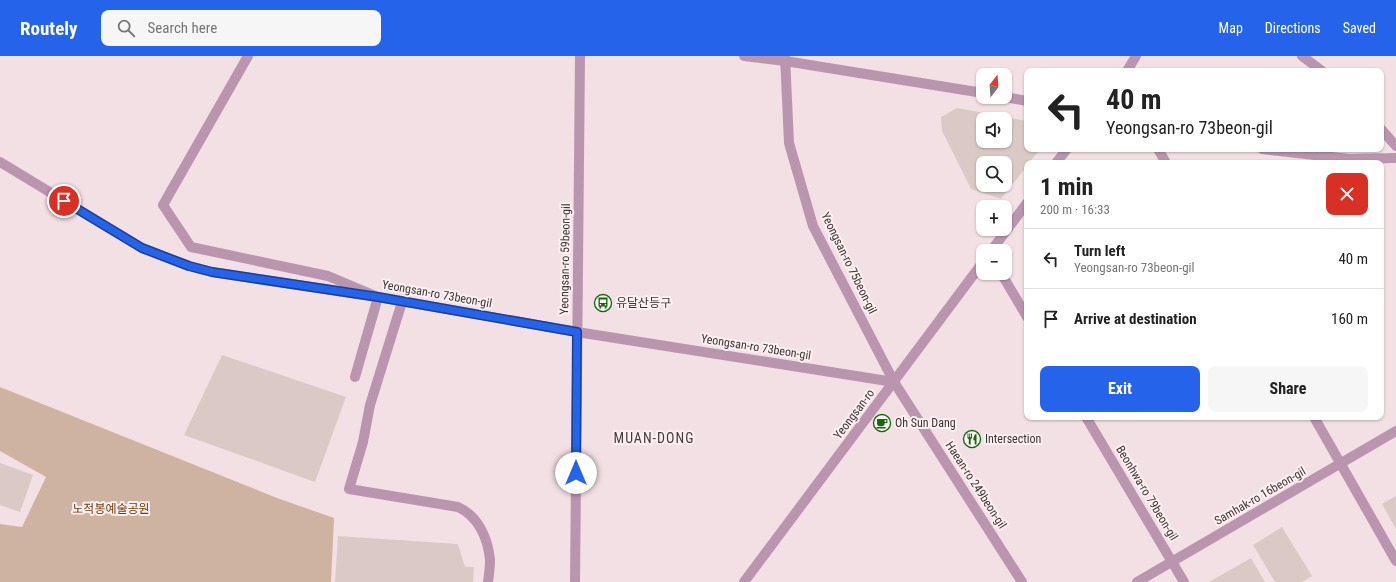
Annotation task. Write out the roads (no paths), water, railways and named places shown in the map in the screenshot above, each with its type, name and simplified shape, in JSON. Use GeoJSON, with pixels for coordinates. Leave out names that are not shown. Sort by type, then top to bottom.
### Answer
{"type":"FeatureCollection","features":[{"type":"Feature","properties":{"kind":"street"},"geometry":{"type":"LineString","coordinates":[[248,56],[163,205],[191,247],[328,276],[378,297],[355,377]]}},
{"type":"Feature","properties":{"kind":"street","name":"Yeongsan-ro 59beon-gil"},"geometry":{"type":"LineString","coordinates":[[575,582],[580,56]]}},
{"type":"Feature","properties":{"kind":"street"},"geometry":{"type":"LineString","coordinates":[[744,56],[785,58],[976,92]]}},
{"type":"Feature","properties":{"kind":"street"},"geometry":{"type":"LineString","coordinates":[[1129,68],[1136,56]]}},
{"type":"Feature","properties":{"kind":"street"},"geometry":{"type":"LineString","coordinates":[[1302,56],[1318,68]]}},
{"type":"Feature","properties":{"kind":"street","name":"Yeongsan-ro 75beon-gil"},"geometry":{"type":"LineString","coordinates":[[785,58],[789,143],[813,226],[894,382]]}},
{"type":"Feature","properties":{"kind":"street"},"geometry":{"type":"LineString","coordinates":[[1012,98],[1024,100]]}},
{"type":"Feature","properties":{"kind":"street"},"geometry":{"type":"LineString","coordinates":[[1384,132],[1396,146]]}},
{"type":"Feature","properties":{"kind":"street"},"geometry":{"type":"LineString","coordinates":[[1058,160],[1065,152]]}},
{"type":"Feature","properties":{"kind":"street"},"geometry":{"type":"LineString","coordinates":[[1286,152],[1349,160],[1396,158]]}},
{"type":"Feature","properties":{"kind":"street","name":"Yeongsan-ro 73beon-gil"},"geometry":{"type":"LineString","coordinates":[[0,162],[142,248],[189,266],[212,272],[378,297],[577,332],[894,382]]}},
{"type":"Feature","properties":{"kind":"street"},"geometry":{"type":"LineString","coordinates":[[996,244],[1024,207]]}},
{"type":"Feature","properties":{"kind":"street","name":"Yeongsan-ro"},"geometry":{"type":"LineString","coordinates":[[744,582],[976,271]]}},
{"type":"Feature","properties":{"kind":"street"},"geometry":{"type":"LineString","coordinates":[[1005,280],[1024,312]]}},
{"type":"Feature","properties":{"kind":"street"},"geometry":{"type":"LineString","coordinates":[[402,302],[370,405],[364,442],[349,490],[458,507],[467,511],[484,534],[490,560],[488,582]]}},
{"type":"Feature","properties":{"kind":"street","name":"Haean-ro 249beon-gil"},"geometry":{"type":"LineString","coordinates":[[894,382],[1022,582]]}},
{"type":"Feature","properties":{"kind":"street","name":"Beonhwa-ro 79beon-gil"},"geometry":{"type":"LineString","coordinates":[[1088,420],[1184,582]]}},
{"type":"Feature","properties":{"kind":"street"},"geometry":{"type":"LineString","coordinates":[[1316,420],[1396,561]]}},
{"type":"Feature","properties":{"kind":"street","name":"Samhak-ro 16beon-gil"},"geometry":{"type":"LineString","coordinates":[[1137,582],[1396,432]]}},
{"type":"Feature","properties":{"kind":"place","name":"유달산등구"},"geometry":{"type":"Point","coordinates":[603,303]}},
{"type":"Feature","properties":{"kind":"place","name":"Oh Sun Dang"},"geometry":{"type":"Point","coordinates":[882,423]}},
{"type":"Feature","properties":{"kind":"place","name":"Intersection"},"geometry":{"type":"Point","coordinates":[972,439]}},
{"type":"Feature","properties":{"kind":"district","name":"MUAN-DONG"},"geometry":{"type":"Point","coordinates":[654,438]}},
{"type":"Feature","properties":{"kind":"park label","name":"노적봉예술공원"},"geometry":{"type":"Point","coordinates":[111,509]}}]}
